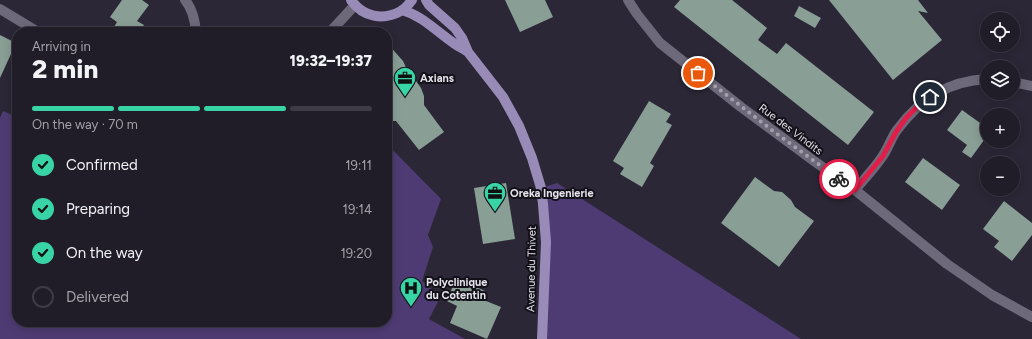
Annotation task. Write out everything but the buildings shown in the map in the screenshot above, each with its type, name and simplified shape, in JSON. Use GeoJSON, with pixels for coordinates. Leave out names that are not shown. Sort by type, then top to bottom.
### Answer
{"type":"FeatureCollection","features":[{"type":"Feature","properties":{"kind":"main road"},"geometry":{"type":"LineString","coordinates":[[353,3],[365,13],[377,17],[389,16],[402,10],[412,0]]}},
{"type":"Feature","properties":{"kind":"main road","name":"Avenue du Thivet"},"geometry":{"type":"LineString","coordinates":[[426,0],[429,5],[455,28],[462,38],[468,52],[503,98],[519,126],[532,158],[541,188],[546,242],[542,339]]}},
{"type":"Feature","properties":{"kind":"main road","name":"Avenue du Thivet"},"geometry":{"type":"LineString","coordinates":[[402,10],[411,13],[429,24],[468,52]]}},
{"type":"Feature","properties":{"kind":"street"},"geometry":{"type":"LineString","coordinates":[[185,0],[188,4],[196,27]]}},
{"type":"Feature","properties":{"kind":"street","name":"Rue des Vindits"},"geometry":{"type":"LineString","coordinates":[[628,0],[660,44],[747,111],[855,190],[950,266],[992,295],[1032,317]]}},
{"type":"Feature","properties":{"kind":"street"},"geometry":{"type":"LineString","coordinates":[[334,27],[353,3]]}},
{"type":"Feature","properties":{"kind":"street"},"geometry":{"type":"LineString","coordinates":[[0,9],[30,27]]}},
{"type":"Feature","properties":{"kind":"street"},"geometry":{"type":"LineString","coordinates":[[855,190],[883,156],[896,132],[906,118],[919,105],[940,90],[969,80],[980,79]]}},
{"type":"Feature","properties":{"kind":"street"},"geometry":{"type":"LineString","coordinates":[[1020,83],[1032,86]]}},
{"type":"Feature","properties":{"kind":"shaded area"},"geometry":{"type":"Polygon","coordinates":[[[3,111],[12,115],[12,327],[392,327],[392,149],[441,199],[428,235],[433,247],[422,281],[441,296],[429,319],[465,339],[0,339],[0,118],[3,111]]]}},
{"type":"Feature","properties":{"kind":"shaded area"},"geometry":{"type":"Polygon","coordinates":[[[557,183],[801,339],[542,339],[546,242],[541,188],[557,183]]]}},
{"type":"Feature","properties":{"kind":"way so far"},"geometry":{"type":"LineString","coordinates":[[698,73],[777,134],[839,179]]}},
{"type":"Feature","properties":{"kind":"place","name":"Axians"},"geometry":{"type":"Point","coordinates":[405,98]}},
{"type":"Feature","properties":{"kind":"place","name":"Oreka Ingenierie"},"geometry":{"type":"Point","coordinates":[495,212]}},
{"type":"Feature","properties":{"kind":"place","name":"Polyclinique du Cotentin"},"geometry":{"type":"Point","coordinates":[411,308]}},
{"type":"Feature","properties":{"kind":"route"},"geometry":{"type":"LineString","coordinates":[[839,179],[855,190],[883,156],[896,132],[906,118],[919,105],[930,97]]}}]}
